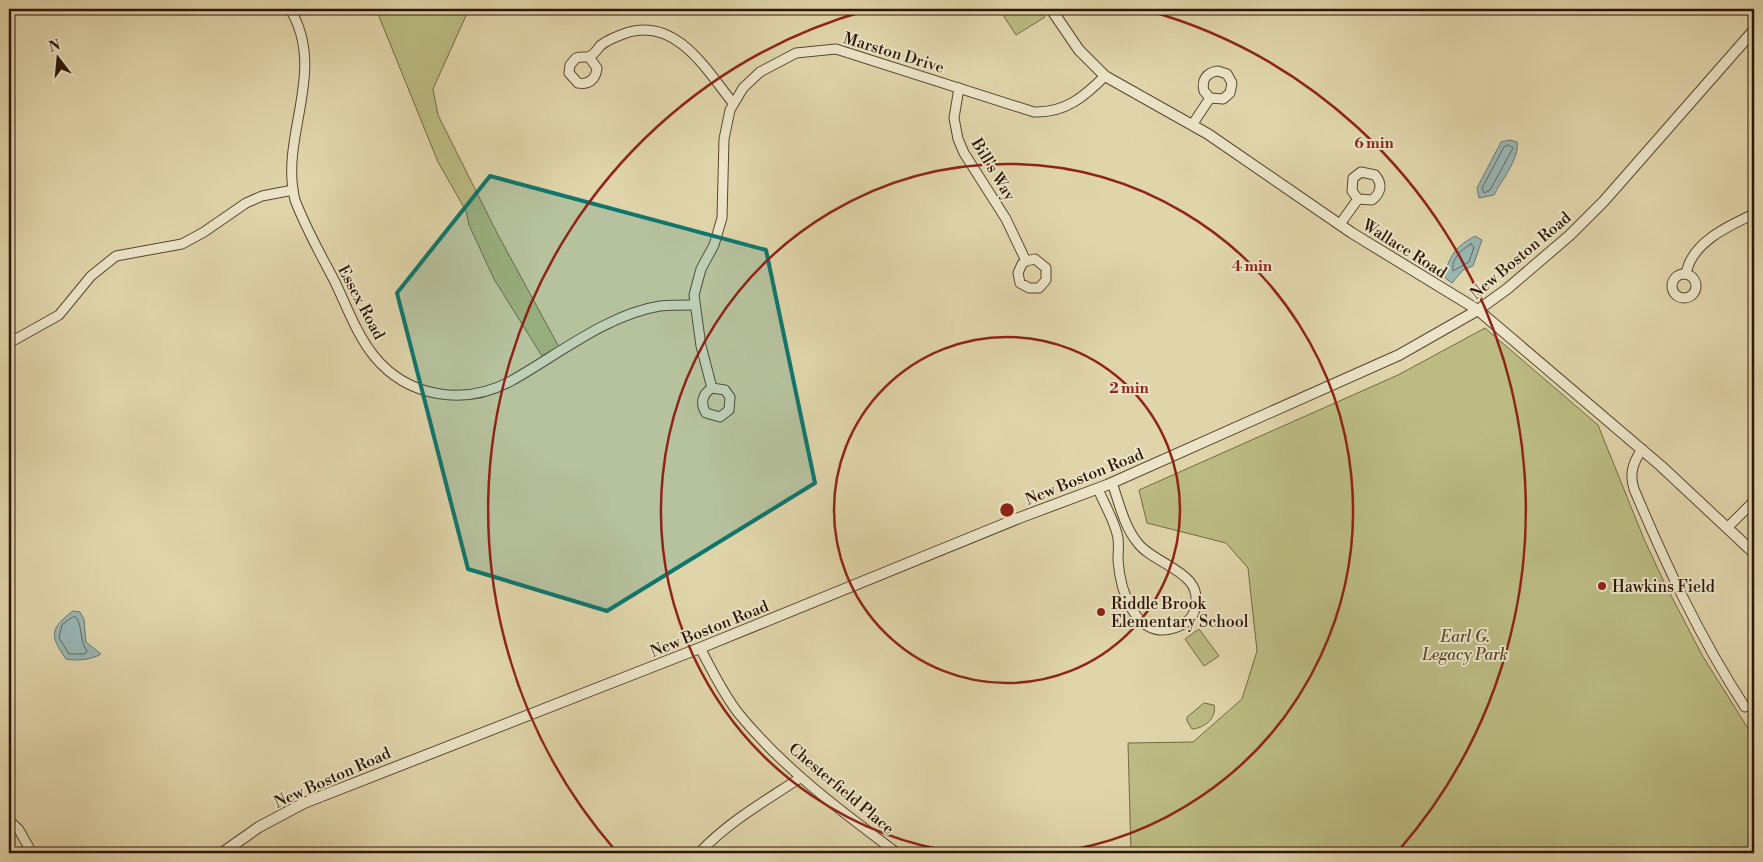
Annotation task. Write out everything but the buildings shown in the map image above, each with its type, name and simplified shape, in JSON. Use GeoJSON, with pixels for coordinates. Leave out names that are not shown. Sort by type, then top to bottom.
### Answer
{"type":"FeatureCollection","features":[{"type":"Feature","properties":{"kind":"street","name":"Essex Road"},"geometry":{"type":"LineString","coordinates":[[290,9],[302,37],[306,62],[294,160],[293,190],[299,211],[367,345],[385,368],[398,378],[428,392],[460,396],[478,394],[510,381],[620,319],[660,306],[694,305]]}},
{"type":"Feature","properties":{"kind":"street","name":"Wallace Road"},"geometry":{"type":"LineString","coordinates":[[1051,9],[1079,50],[1105,76],[1192,125],[1340,224],[1478,310],[1642,449],[1754,553]]}},
{"type":"Feature","properties":{"kind":"street"},"geometry":{"type":"LineString","coordinates":[[589,57],[609,40],[629,32],[641,30],[664,34],[683,44],[695,55],[733,103]]}},
{"type":"Feature","properties":{"kind":"street","name":"New Boston Road"},"geometry":{"type":"LineString","coordinates":[[222,853],[259,827],[304,803],[700,648],[1019,518],[1098,489],[1399,354],[1478,310],[1538,263],[1592,214],[1754,30]]}},
{"type":"Feature","properties":{"kind":"street","name":"Marston Drive"},"geometry":{"type":"LineString","coordinates":[[712,388],[694,305],[697,281],[714,245],[722,218],[725,129],[733,103],[750,80],[770,64],[796,53],[822,49],[851,52],[1023,110],[1048,112],[1070,105],[1105,76]]}},
{"type":"Feature","properties":{"kind":"street","name":"Bill's Way"},"geometry":{"type":"LineString","coordinates":[[958,88],[954,118],[958,139],[1006,218],[1026,261]]}},
{"type":"Feature","properties":{"kind":"street"},"geometry":{"type":"LineString","coordinates":[[1192,125],[1210,98]]}},
{"type":"Feature","properties":{"kind":"street"},"geometry":{"type":"LineString","coordinates":[[9,343],[59,315],[91,276],[116,256],[182,244],[204,232],[246,203],[262,196],[293,190]]}},
{"type":"Feature","properties":{"kind":"street"},"geometry":{"type":"LineString","coordinates":[[1340,224],[1358,199]]}},
{"type":"Feature","properties":{"kind":"street"},"geometry":{"type":"LineString","coordinates":[[1686,274],[1691,257],[1711,238],[1754,214]]}},
{"type":"Feature","properties":{"kind":"street"},"geometry":{"type":"LineString","coordinates":[[1642,449],[1634,461],[1630,479],[1691,615],[1719,667],[1745,707]]}},
{"type":"Feature","properties":{"kind":"street"},"geometry":{"type":"LineString","coordinates":[[1098,489],[1118,537],[1120,572],[1125,594],[1133,611],[1144,624],[1154,630],[1170,630],[1185,624],[1194,613],[1196,595],[1193,587],[1175,567],[1138,544],[1131,534],[1112,483]]}},
{"type":"Feature","properties":{"kind":"street"},"geometry":{"type":"LineString","coordinates":[[1727,528],[1754,501]]}},
{"type":"Feature","properties":{"kind":"street","name":"Chesterfield Place"},"geometry":{"type":"LineString","coordinates":[[700,648],[739,713],[800,778],[897,853]]}},
{"type":"Feature","properties":{"kind":"street"},"geometry":{"type":"LineString","coordinates":[[699,853],[714,837],[734,821],[800,778]]}},
{"type":"Feature","properties":{"kind":"street"},"geometry":{"type":"LineString","coordinates":[[9,820],[19,830],[32,853]]}},
{"type":"Feature","properties":{"kind":"highlighted area"},"geometry":{"type":"Polygon","coordinates":[[[490,176],[766,250],[815,483],[607,611],[468,569],[397,293],[490,176]]]}},
{"type":"Feature","properties":{"kind":"green space"},"geometry":{"type":"Polygon","coordinates":[[[376,9],[469,9],[433,89],[438,115],[497,233],[559,347],[542,356],[494,279],[469,225],[466,211],[438,162],[376,9]]]}},
{"type":"Feature","properties":{"kind":"green space"},"geometry":{"type":"Polygon","coordinates":[[[999,9],[1039,9],[1045,17],[1016,35],[999,9]]]}},
{"type":"Feature","properties":{"kind":"green space","name":"Earl G. Legacy Park"},"geometry":{"type":"Polygon","coordinates":[[[1485,328],[1598,425],[1644,539],[1664,582],[1702,655],[1754,738],[1754,853],[1131,853],[1128,743],[1193,742],[1242,699],[1257,651],[1248,568],[1226,543],[1147,523],[1139,490],[1398,375],[1485,328]]]}},
{"type":"Feature","properties":{"kind":"green space"},"geometry":{"type":"Polygon","coordinates":[[[1199,629],[1219,656],[1204,666],[1185,639],[1199,629]]]}},
{"type":"Feature","properties":{"kind":"green space"},"geometry":{"type":"Polygon","coordinates":[[[1204,703],[1214,705],[1214,714],[1201,727],[1192,729],[1187,721],[1187,717],[1204,703]]]}},
{"type":"Feature","properties":{"kind":"water"},"geometry":{"type":"Polygon","coordinates":[[[1510,140],[1517,142],[1516,155],[1513,162],[1494,195],[1479,198],[1477,188],[1501,142],[1510,140]]]}},
{"type":"Feature","properties":{"kind":"water"},"geometry":{"type":"Polygon","coordinates":[[[1475,236],[1482,240],[1473,266],[1463,270],[1452,283],[1444,277],[1448,263],[1458,248],[1475,236]]]}},
{"type":"Feature","properties":{"kind":"water"},"geometry":{"type":"Polygon","coordinates":[[[73,611],[80,612],[84,619],[86,642],[101,654],[88,659],[66,659],[57,644],[54,633],[65,617],[73,611]]]}},
{"type":"Feature","properties":{"kind":"place","name":"Hawkins Field"},"geometry":{"type":"Point","coordinates":[1602,586]}},
{"type":"Feature","properties":{"kind":"place","name":"Riddle Brook Elementary School"},"geometry":{"type":"Point","coordinates":[1101,612]}}]}
